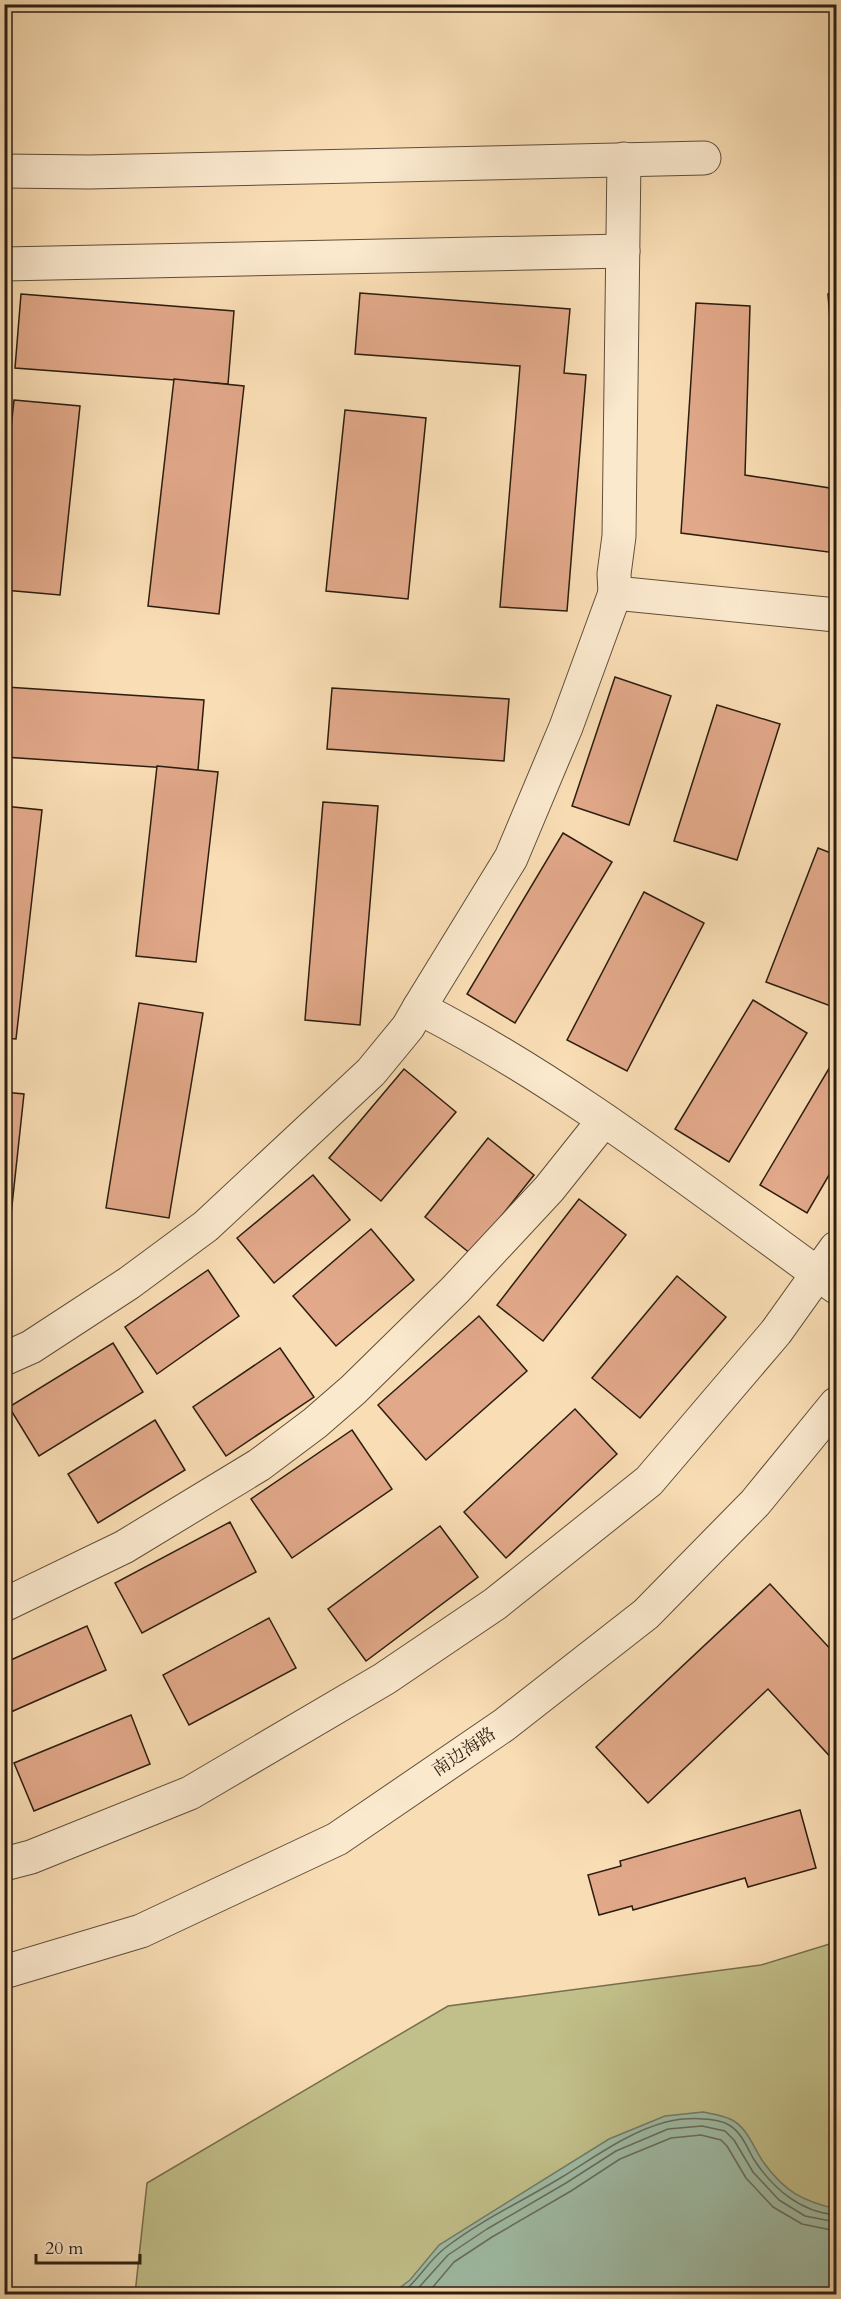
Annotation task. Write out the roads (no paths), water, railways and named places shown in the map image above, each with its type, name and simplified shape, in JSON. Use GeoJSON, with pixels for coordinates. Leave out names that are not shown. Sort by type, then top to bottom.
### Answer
{"type":"FeatureCollection","features":[{"type":"Feature","properties":{"kind":"street"},"geometry":{"type":"LineString","coordinates":[[4,171],[89,172],[704,158]]}},
{"type":"Feature","properties":{"kind":"street"},"geometry":{"type":"LineString","coordinates":[[4,1359],[31,1347],[129,1283],[206,1226],[371,1072],[408,1027],[511,858],[566,727],[615,592],[614,574],[619,536],[624,159]]}},
{"type":"Feature","properties":{"kind":"street"},"geometry":{"type":"LineString","coordinates":[[4,264],[623,251]]}},
{"type":"Feature","properties":{"kind":"street"},"geometry":{"type":"LineString","coordinates":[[615,592],[837,615]]}},
{"type":"Feature","properties":{"kind":"street"},"geometry":{"type":"LineString","coordinates":[[419,1008],[468,1033],[604,1120],[828,1281]]}},
{"type":"Feature","properties":{"kind":"street"},"geometry":{"type":"LineString","coordinates":[[4,1605],[124,1547],[259,1465],[315,1423],[454,1290],[549,1189],[604,1120]]}},
{"type":"Feature","properties":{"kind":"street"},"geometry":{"type":"LineString","coordinates":[[4,1864],[31,1857],[190,1793],[384,1679],[495,1604],[649,1481],[776,1332],[828,1281],[837,1248]]}},
{"type":"Feature","properties":{"kind":"street","name":"南边海路"},"geometry":{"type":"LineString","coordinates":[[4,1972],[141,1931],[338,1839],[504,1725],[646,1614],[755,1503],[837,1404]]}},
{"type":"Feature","properties":{"kind":"water"},"geometry":{"type":"Polygon","coordinates":[[[703,2112],[736,2122],[750,2138],[764,2163],[787,2188],[804,2199],[836,2209],[836,2294],[382,2294],[394,2292],[410,2280],[439,2245],[609,2139],[665,2116],[703,2112]]]}}]}
